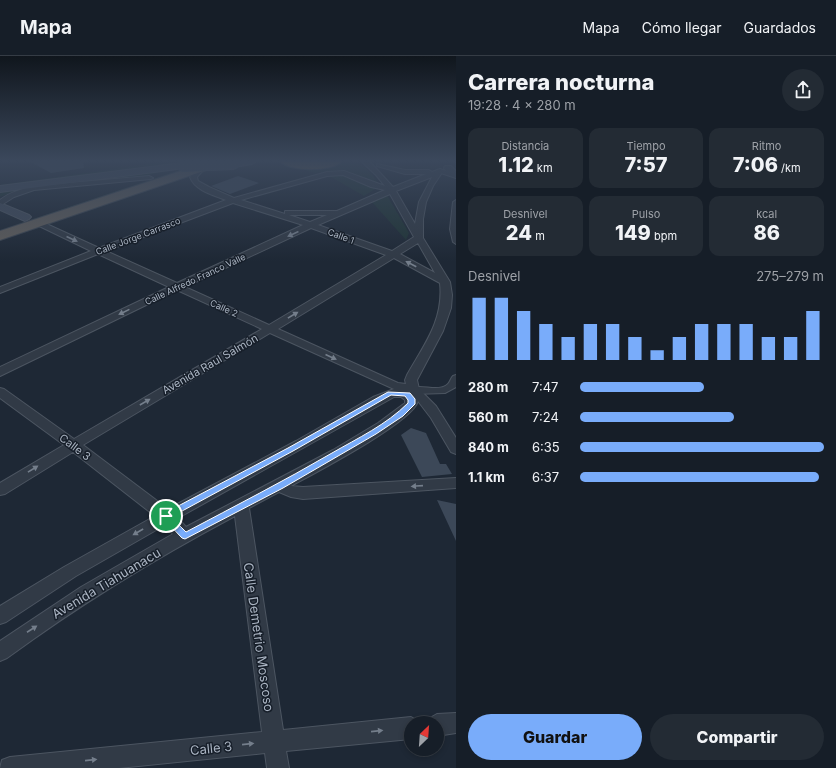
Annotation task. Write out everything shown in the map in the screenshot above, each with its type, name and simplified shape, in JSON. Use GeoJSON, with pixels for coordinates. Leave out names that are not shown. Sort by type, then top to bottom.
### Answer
{"type":"FeatureCollection","features":[{"type":"Feature","properties":{"kind":"highway"},"geometry":{"type":"LineString","coordinates":[[0,236],[31,220],[103,194]]}},
{"type":"Feature","properties":{"kind":"highway"},"geometry":{"type":"LineString","coordinates":[[0,226],[31,220],[111,194]]}},
{"type":"Feature","properties":{"kind":"main road","name":"Calle 2"},"geometry":{"type":"LineString","coordinates":[[0,205],[31,220]]}},
{"type":"Feature","properties":{"kind":"street"},"geometry":{"type":"LineString","coordinates":[[0,205],[8,197],[15,194]]}},
{"type":"Feature","properties":{"kind":"street","name":"Calle 1"},"geometry":{"type":"LineString","coordinates":[[220,194],[232,200],[312,225],[394,255],[445,282]]}},
{"type":"Feature","properties":{"kind":"street","name":"Calle Jorge Carrasco"},"geometry":{"type":"LineString","coordinates":[[0,290],[232,200],[253,194]]}},
{"type":"Feature","properties":{"kind":"street","name":"Calle Alfredo Franco Valle"},"geometry":{"type":"LineString","coordinates":[[0,372],[176,287],[383,194]]}},
{"type":"Feature","properties":{"kind":"street","name":"Avenida Tiahuanacu"},"geometry":{"type":"LineString","coordinates":[[0,652],[104,581],[280,486],[368,436],[400,415],[411,404],[412,399],[410,393],[413,375],[445,317],[447,303],[445,282],[395,194]]}},
{"type":"Feature","properties":{"kind":"street"},"geometry":{"type":"LineString","coordinates":[[419,238],[418,224],[422,200],[425,194]]}},
{"type":"Feature","properties":{"kind":"street"},"geometry":{"type":"LineString","coordinates":[[456,202],[453,229],[456,242]]}},
{"type":"Feature","properties":{"kind":"street"},"geometry":{"type":"LineString","coordinates":[[264,210],[289,214],[346,210]]}},
{"type":"Feature","properties":{"kind":"street","name":"Calle 2"},"geometry":{"type":"LineString","coordinates":[[31,220],[410,393]]}},
{"type":"Feature","properties":{"kind":"street","name":"Avenida Raul Salmón"},"geometry":{"type":"LineString","coordinates":[[0,490],[72,444],[270,329],[394,255],[419,238]]}},
{"type":"Feature","properties":{"kind":"street"},"geometry":{"type":"LineString","coordinates":[[0,616],[40,589],[166,516],[291,450],[390,393],[445,390],[452,386],[456,378]]}},
{"type":"Feature","properties":{"kind":"street","name":"Calle 3"},"geometry":{"type":"LineString","coordinates":[[0,392],[72,444],[166,516],[185,536]]}},
{"type":"Feature","properties":{"kind":"street"},"geometry":{"type":"LineString","coordinates":[[410,393],[424,401],[456,449]]}},
{"type":"Feature","properties":{"kind":"street"},"geometry":{"type":"LineString","coordinates":[[280,486],[291,492],[303,493],[456,483]]}},
{"type":"Feature","properties":{"kind":"street","name":"Calle Demetrio Moscoso"},"geometry":{"type":"LineString","coordinates":[[241,506],[278,768]]}},
{"type":"Feature","properties":{"kind":"street"},"geometry":{"type":"LineString","coordinates":[[444,724],[456,723]]}},
{"type":"Feature","properties":{"kind":"street","name":"Calle 3"},"geometry":{"type":"LineString","coordinates":[[10,768],[404,729]]}},
{"type":"Feature","properties":{"kind":"green space"},"geometry":{"type":"Polygon","coordinates":[[[0,194],[7,194],[0,197],[0,194]]]}},
{"type":"Feature","properties":{"kind":"green space"},"geometry":{"type":"Polygon","coordinates":[[[107,194],[112,194],[0,230],[107,194]]]}},
{"type":"Feature","properties":{"kind":"green space"},"geometry":{"type":"Polygon","coordinates":[[[387,195],[409,233],[406,240],[371,201],[387,195]]]}},
{"type":"Feature","properties":{"kind":"building"},"geometry":{"type":"Polygon","coordinates":[[[411,428],[426,433],[440,464],[446,464],[452,474],[422,477],[401,435],[411,428]]]}},
{"type":"Feature","properties":{"kind":"building"},"geometry":{"type":"Polygon","coordinates":[[[437,500],[456,504],[456,541],[437,500]]]}},
{"type":"Feature","properties":{"kind":"route"},"geometry":{"type":"LineString","coordinates":[[390,393],[407,394],[412,399],[411,404],[400,415],[374,433],[280,486],[185,536],[166,516],[291,450],[390,393]]}}]}
